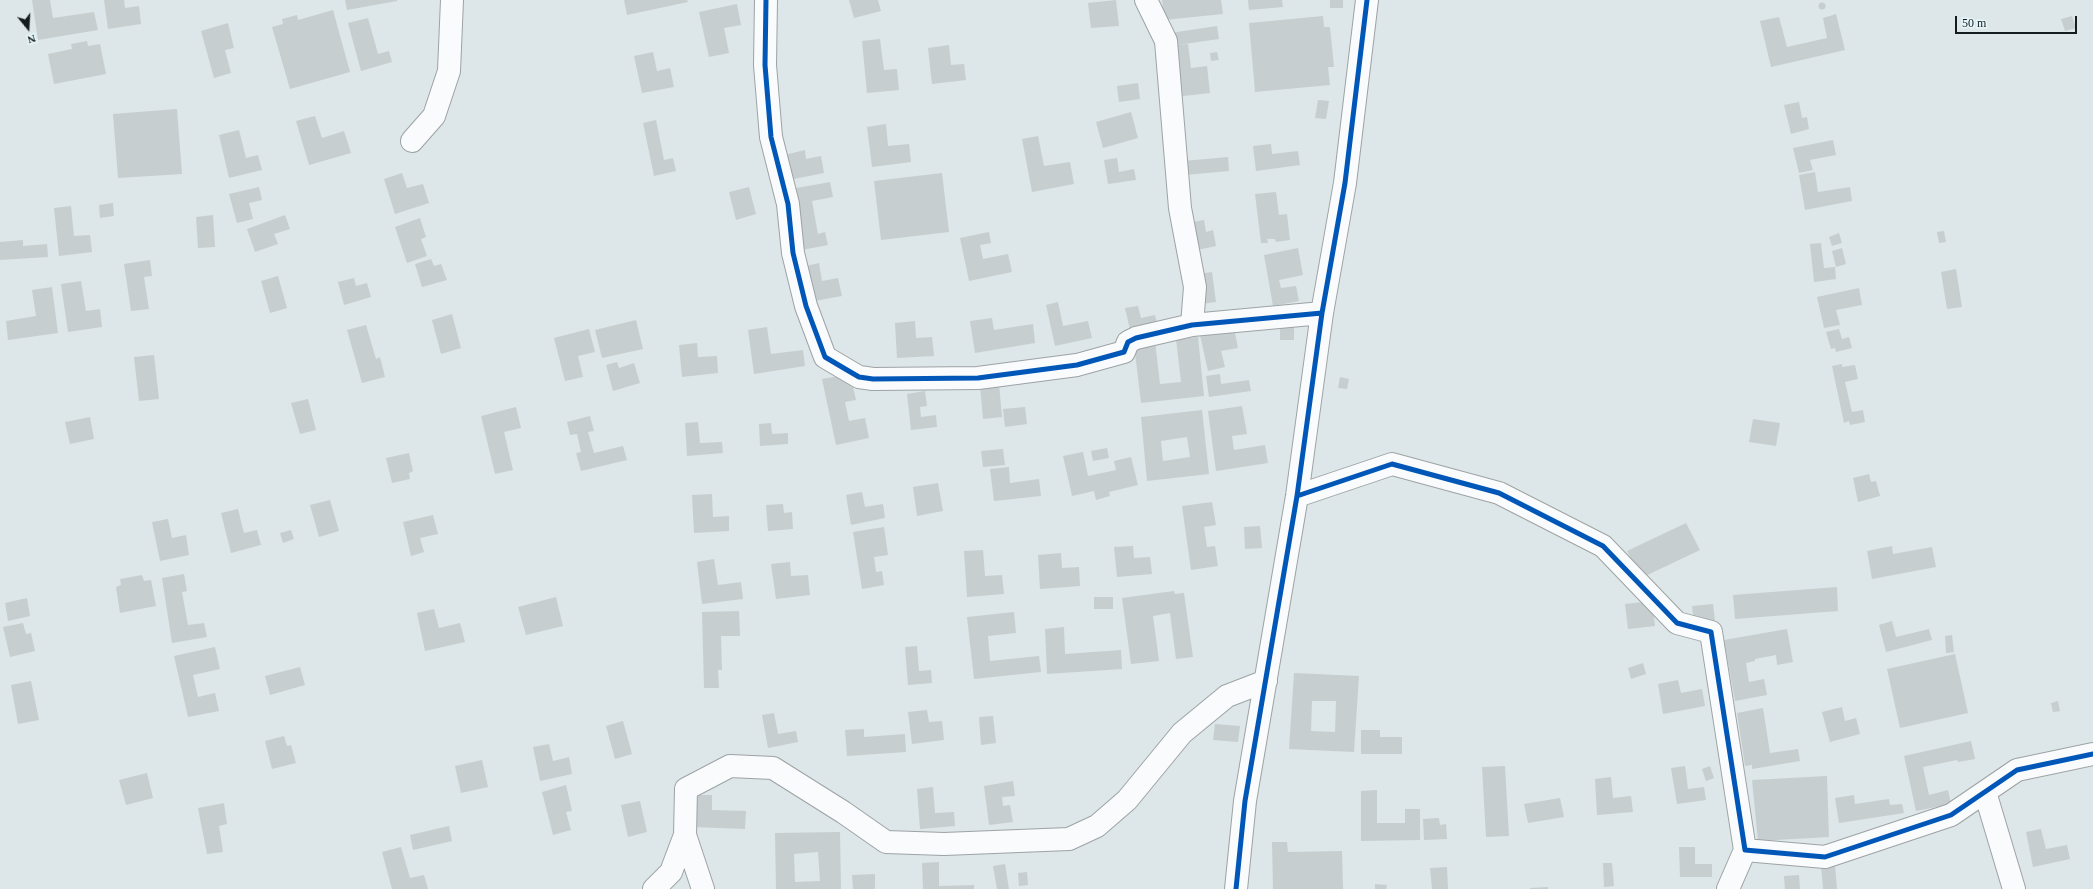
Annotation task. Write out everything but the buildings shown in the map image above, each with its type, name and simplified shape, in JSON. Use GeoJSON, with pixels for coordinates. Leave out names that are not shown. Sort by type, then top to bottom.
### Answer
{"type":"FeatureCollection","features":[{"type":"Feature","properties":{"kind":"street"},"geometry":{"type":"LineString","coordinates":[[412,141],[434,116],[449,71],[452,0]]}},
{"type":"Feature","properties":{"kind":"street"},"geometry":{"type":"LineString","coordinates":[[766,0],[765,65],[771,137],[788,204],[793,254],[806,306],[825,357],[859,377],[873,379],[978,378],[1077,365],[1124,352],[1128,342],[1136,338],[1192,325],[1322,313]]}},
{"type":"Feature","properties":{"kind":"street"},"geometry":{"type":"LineString","coordinates":[[1146,0],[1166,41],[1180,208],[1195,287],[1192,325]]}},
{"type":"Feature","properties":{"kind":"street"},"geometry":{"type":"LineString","coordinates":[[1236,889],[1245,801],[1297,496],[1322,313],[1345,183],[1367,0]]}},
{"type":"Feature","properties":{"kind":"street"},"geometry":{"type":"LineString","coordinates":[[1297,496],[1392,464],[1499,493],[1603,546],[1677,623],[1711,632],[1745,850],[1728,889]]}},
{"type":"Feature","properties":{"kind":"street"},"geometry":{"type":"LineString","coordinates":[[654,889],[671,872],[685,835],[686,789],[730,766],[773,768],[843,812],[886,842],[944,844],[1069,840],[1096,826],[1127,800],[1182,733],[1227,696],[1266,681]]}},
{"type":"Feature","properties":{"kind":"street"},"geometry":{"type":"LineString","coordinates":[[1745,850],[1825,857],[1951,815],[2017,770],[2093,754]]}},
{"type":"Feature","properties":{"kind":"street"},"geometry":{"type":"LineString","coordinates":[[1985,792],[2014,889]]}},
{"type":"Feature","properties":{"kind":"street"},"geometry":{"type":"LineString","coordinates":[[685,835],[703,889]]}},
{"type":"Feature","properties":{"kind":"cycle path"},"geometry":{"type":"LineString","coordinates":[[766,0],[765,65],[771,137],[788,204],[793,253],[806,306],[825,357],[859,377],[873,379],[978,378],[1077,365],[1124,352],[1128,342],[1136,338],[1192,325],[1322,313]]}},
{"type":"Feature","properties":{"kind":"cycle path"},"geometry":{"type":"LineString","coordinates":[[1236,889],[1245,801],[1297,496],[1322,313],[1345,183],[1367,0]]}},
{"type":"Feature","properties":{"kind":"cycle path"},"geometry":{"type":"LineString","coordinates":[[1297,496],[1392,464],[1499,493],[1603,546],[1677,623],[1711,632],[1745,850],[1825,857],[1951,815],[2017,770],[2093,754]]}}]}
